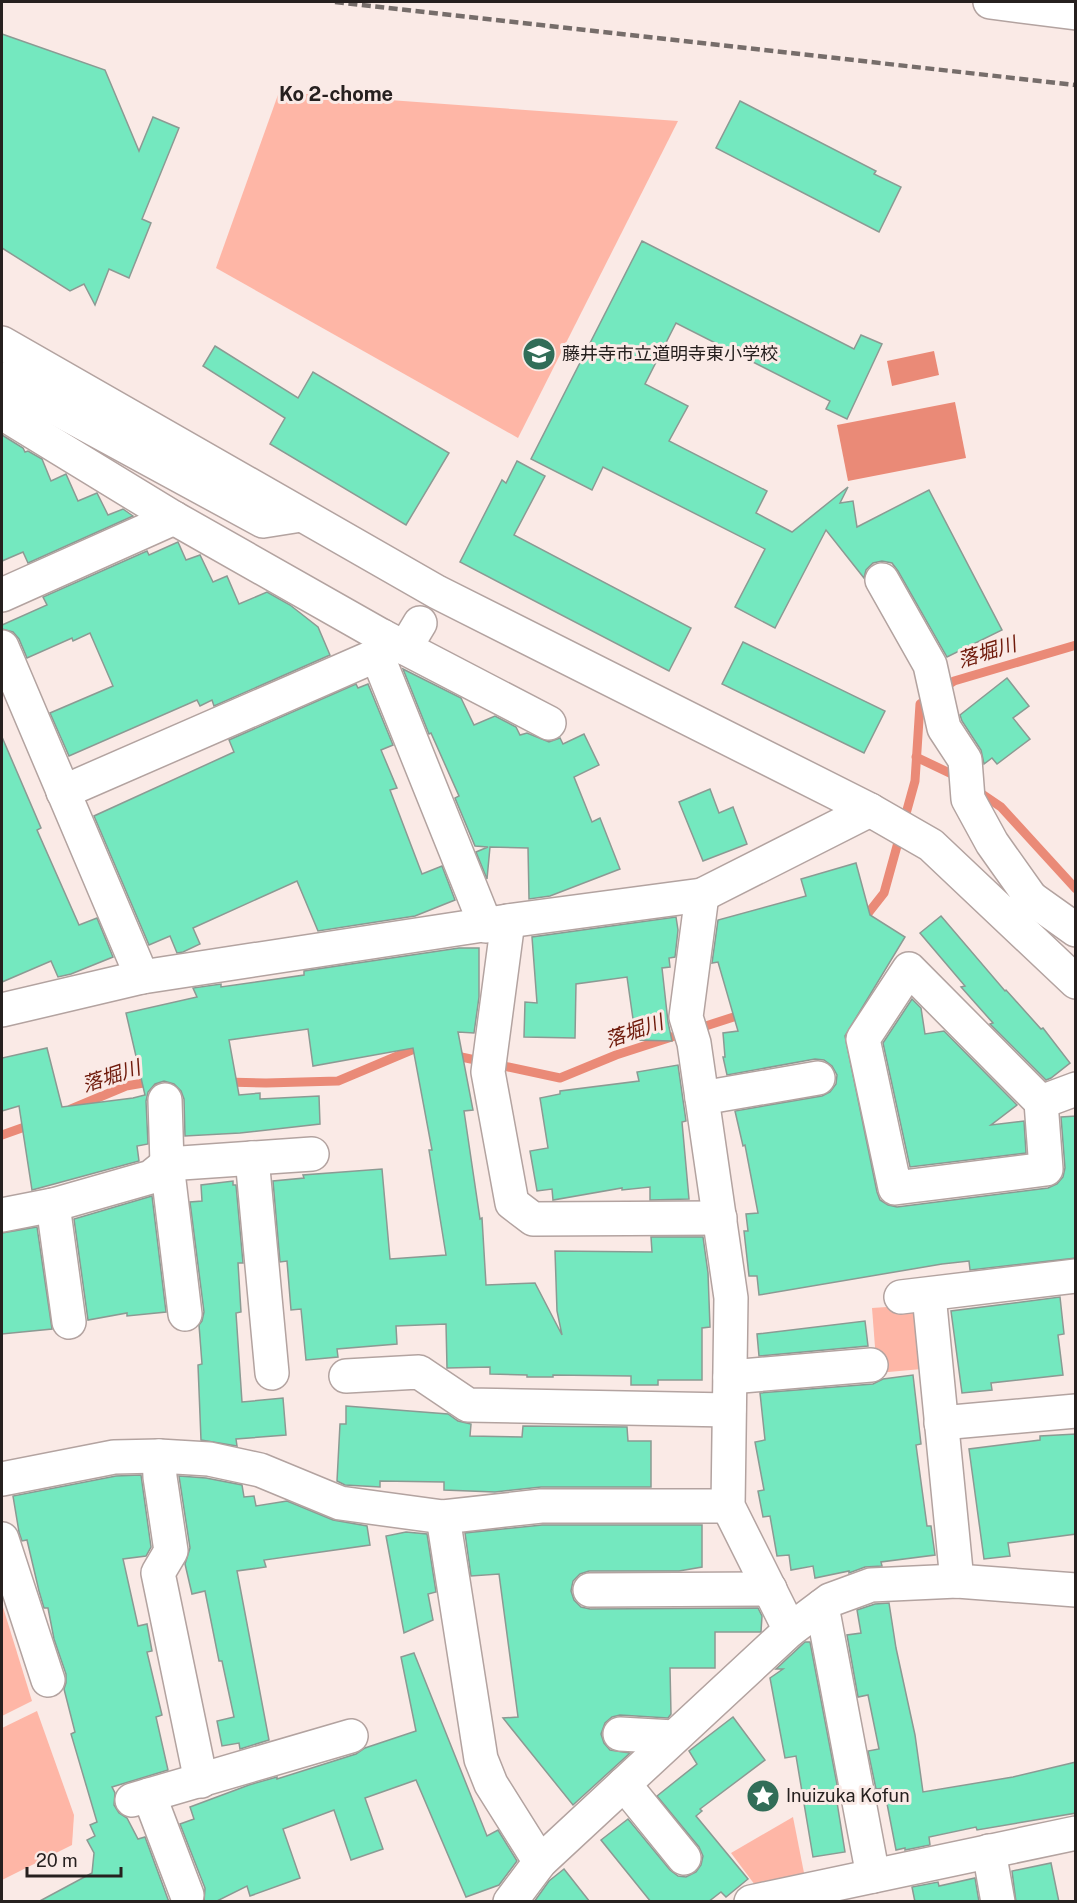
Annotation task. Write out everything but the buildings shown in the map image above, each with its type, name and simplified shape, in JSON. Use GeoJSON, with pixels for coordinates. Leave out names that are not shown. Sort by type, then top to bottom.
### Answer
{"type":"FeatureCollection","features":[{"type":"Feature","properties":{"kind":"street"},"geometry":{"type":"LineString","coordinates":[[990,2],[1076,13]]}},
{"type":"Feature","properties":{"kind":"street"},"geometry":{"type":"LineString","coordinates":[[2,343],[301,514],[409,627],[549,723]]}},
{"type":"Feature","properties":{"kind":"street"},"geometry":{"type":"LineString","coordinates":[[2,379],[263,521],[301,514]]}},
{"type":"Feature","properties":{"kind":"street"},"geometry":{"type":"LineString","coordinates":[[2,413],[174,518],[409,627],[870,810],[931,845],[1021,909],[1076,930]]}},
{"type":"Feature","properties":{"kind":"street"},"geometry":{"type":"LineString","coordinates":[[2,595],[174,518]]}},
{"type":"Feature","properties":{"kind":"street"},"geometry":{"type":"LineString","coordinates":[[882,580],[930,665],[944,728],[965,760],[968,800],[992,843],[1021,909],[1076,982]]}},
{"type":"Feature","properties":{"kind":"street"},"geometry":{"type":"LineString","coordinates":[[63,792],[409,627]]}},
{"type":"Feature","properties":{"kind":"street"},"geometry":{"type":"LineString","coordinates":[[409,627],[497,923],[488,1072],[512,1203],[533,1219],[720,1218]]}},
{"type":"Feature","properties":{"kind":"street"},"geometry":{"type":"LineString","coordinates":[[2,647],[142,977]]}},
{"type":"Feature","properties":{"kind":"street"},"geometry":{"type":"LineString","coordinates":[[2,1010],[142,977],[497,923],[702,895],[870,810]]}},
{"type":"Feature","properties":{"kind":"street"},"geometry":{"type":"LineString","coordinates":[[702,895],[690,1030],[731,1298],[728,1506],[790,1630]]}},
{"type":"Feature","properties":{"kind":"street"},"geometry":{"type":"LineString","coordinates":[[909,969],[1041,1102],[1046,1168],[895,1188],[863,1039],[909,969]]}},
{"type":"Feature","properties":{"kind":"street"},"geometry":{"type":"LineString","coordinates":[[702,1098],[818,1078]]}},
{"type":"Feature","properties":{"kind":"street"},"geometry":{"type":"LineString","coordinates":[[1041,1102],[1076,1089]]}},
{"type":"Feature","properties":{"kind":"street"},"geometry":{"type":"LineString","coordinates":[[165,1100],[167,1164],[185,1314]]}},
{"type":"Feature","properties":{"kind":"street"},"geometry":{"type":"LineString","coordinates":[[2,1215],[53,1205],[151,1177],[167,1164],[312,1154]]}},
{"type":"Feature","properties":{"kind":"street"},"geometry":{"type":"LineString","coordinates":[[252,1158],[272,1373]]}},
{"type":"Feature","properties":{"kind":"street"},"geometry":{"type":"LineString","coordinates":[[53,1205],[69,1322]]}},
{"type":"Feature","properties":{"kind":"street"},"geometry":{"type":"LineString","coordinates":[[957,1581],[941,1423],[915,1296],[1075,1282]]}},
{"type":"Feature","properties":{"kind":"street"},"geometry":{"type":"LineString","coordinates":[[730,1377],[871,1365]]}},
{"type":"Feature","properties":{"kind":"street"},"geometry":{"type":"LineString","coordinates":[[346,1376],[418,1372],[468,1406],[729,1410]]}},
{"type":"Feature","properties":{"kind":"street"},"geometry":{"type":"LineString","coordinates":[[941,1423],[1076,1412]]}},
{"type":"Feature","properties":{"kind":"street"},"geometry":{"type":"LineString","coordinates":[[2,1479],[114,1457],[159,1456],[209,1459],[260,1470],[340,1503],[443,1517],[541,1506],[728,1506]]}},
{"type":"Feature","properties":{"kind":"street"},"geometry":{"type":"LineString","coordinates":[[159,1456],[171,1551],[158,1573],[201,1781]]}},
{"type":"Feature","properties":{"kind":"street"},"geometry":{"type":"LineString","coordinates":[[443,1517],[481,1759],[491,1784],[540,1862]]}},
{"type":"Feature","properties":{"kind":"street"},"geometry":{"type":"LineString","coordinates":[[2,1539],[48,1680]]}},
{"type":"Feature","properties":{"kind":"street"},"geometry":{"type":"LineString","coordinates":[[510,1902],[540,1862],[790,1630],[830,1600],[871,1585],[957,1581],[1067,1590]]}},
{"type":"Feature","properties":{"kind":"street"},"geometry":{"type":"LineString","coordinates":[[590,1590],[770,1589]]}},
{"type":"Feature","properties":{"kind":"street"},"geometry":{"type":"LineString","coordinates":[[822,1606],[873,1876]]}},
{"type":"Feature","properties":{"kind":"street"},"geometry":{"type":"LineString","coordinates":[[620,1734],[674,1737]]}},
{"type":"Feature","properties":{"kind":"street"},"geometry":{"type":"LineString","coordinates":[[187,1895],[141,1798],[351,1736]]}},
{"type":"Feature","properties":{"kind":"street"},"geometry":{"type":"LineString","coordinates":[[624,1784],[684,1858]]}},
{"type":"Feature","properties":{"kind":"street"},"geometry":{"type":"LineString","coordinates":[[751,1902],[1076,1833]]}},
{"type":"Feature","properties":{"kind":"street"},"geometry":{"type":"LineString","coordinates":[[989,1851],[998,1902]]}},
{"type":"Feature","properties":{"kind":"shaded area"},"geometry":{"type":"Polygon","coordinates":[[[279,92],[678,121],[518,438],[216,268],[279,92]]]}},
{"type":"Feature","properties":{"kind":"shaded area"},"geometry":{"type":"Polygon","coordinates":[[[934,351],[939,375],[892,386],[887,361],[934,351]]]}},
{"type":"Feature","properties":{"kind":"shaded area"},"geometry":{"type":"Polygon","coordinates":[[[955,402],[966,458],[848,481],[837,425],[955,402]]]}},
{"type":"Feature","properties":{"kind":"shaded area"},"geometry":{"type":"Polygon","coordinates":[[[917,1305],[922,1369],[877,1373],[872,1308],[917,1305]]]}},
{"type":"Feature","properties":{"kind":"shaded area"},"geometry":{"type":"Polygon","coordinates":[[[2,1604],[32,1701],[2,1716],[2,1604]]]}},
{"type":"Feature","properties":{"kind":"shaded area"},"geometry":{"type":"Polygon","coordinates":[[[37,1711],[74,1815],[72,1845],[2,1880],[2,1728],[37,1711]]]}},
{"type":"Feature","properties":{"kind":"shaded area"},"geometry":{"type":"Polygon","coordinates":[[[793,1817],[805,1878],[758,1889],[731,1853],[793,1817]]]}},
{"type":"Feature","properties":{"kind":"waterway","name":"落堀川"},"geometry":{"type":"LineString","coordinates":[[942,689],[954,681],[1076,645]]}},
{"type":"Feature","properties":{"kind":"waterway","name":"落堀川"},"geometry":{"type":"LineString","coordinates":[[862,921],[884,893],[915,781],[920,704],[930,697]]}},
{"type":"Feature","properties":{"kind":"waterway"},"geometry":{"type":"LineString","coordinates":[[916,757],[960,778]]}},
{"type":"Feature","properties":{"kind":"waterway"},"geometry":{"type":"LineString","coordinates":[[976,790],[1001,807],[1076,889]]}},
{"type":"Feature","properties":{"kind":"waterway","name":"落堀川"},"geometry":{"type":"LineString","coordinates":[[452,1055],[560,1078],[616,1055],[746,1013]]}},
{"type":"Feature","properties":{"kind":"waterway","name":"落堀川"},"geometry":{"type":"LineString","coordinates":[[225,1082],[338,1081],[414,1049],[424,1051]]}},
{"type":"Feature","properties":{"kind":"waterway","name":"落堀川"},"geometry":{"type":"LineString","coordinates":[[71,1109],[126,1086],[155,1081]]}},
{"type":"Feature","properties":{"kind":"waterway","name":"落堀川"},"geometry":{"type":"LineString","coordinates":[[2,1135],[33,1124]]}},
{"type":"Feature","properties":{"kind":"railway"},"geometry":{"type":"LineString","coordinates":[[335,2],[1076,85]]}},
{"type":"Feature","properties":{"kind":"place","name":"藤井寺市立道明寺東小学校"},"geometry":{"type":"Point","coordinates":[539,354]}},
{"type":"Feature","properties":{"kind":"place","name":"Inuizuka Kofun"},"geometry":{"type":"Point","coordinates":[763,1796]}},
{"type":"Feature","properties":{"kind":"district","name":"Ko 2-chome"},"geometry":{"type":"Point","coordinates":[336,94]}}]}
